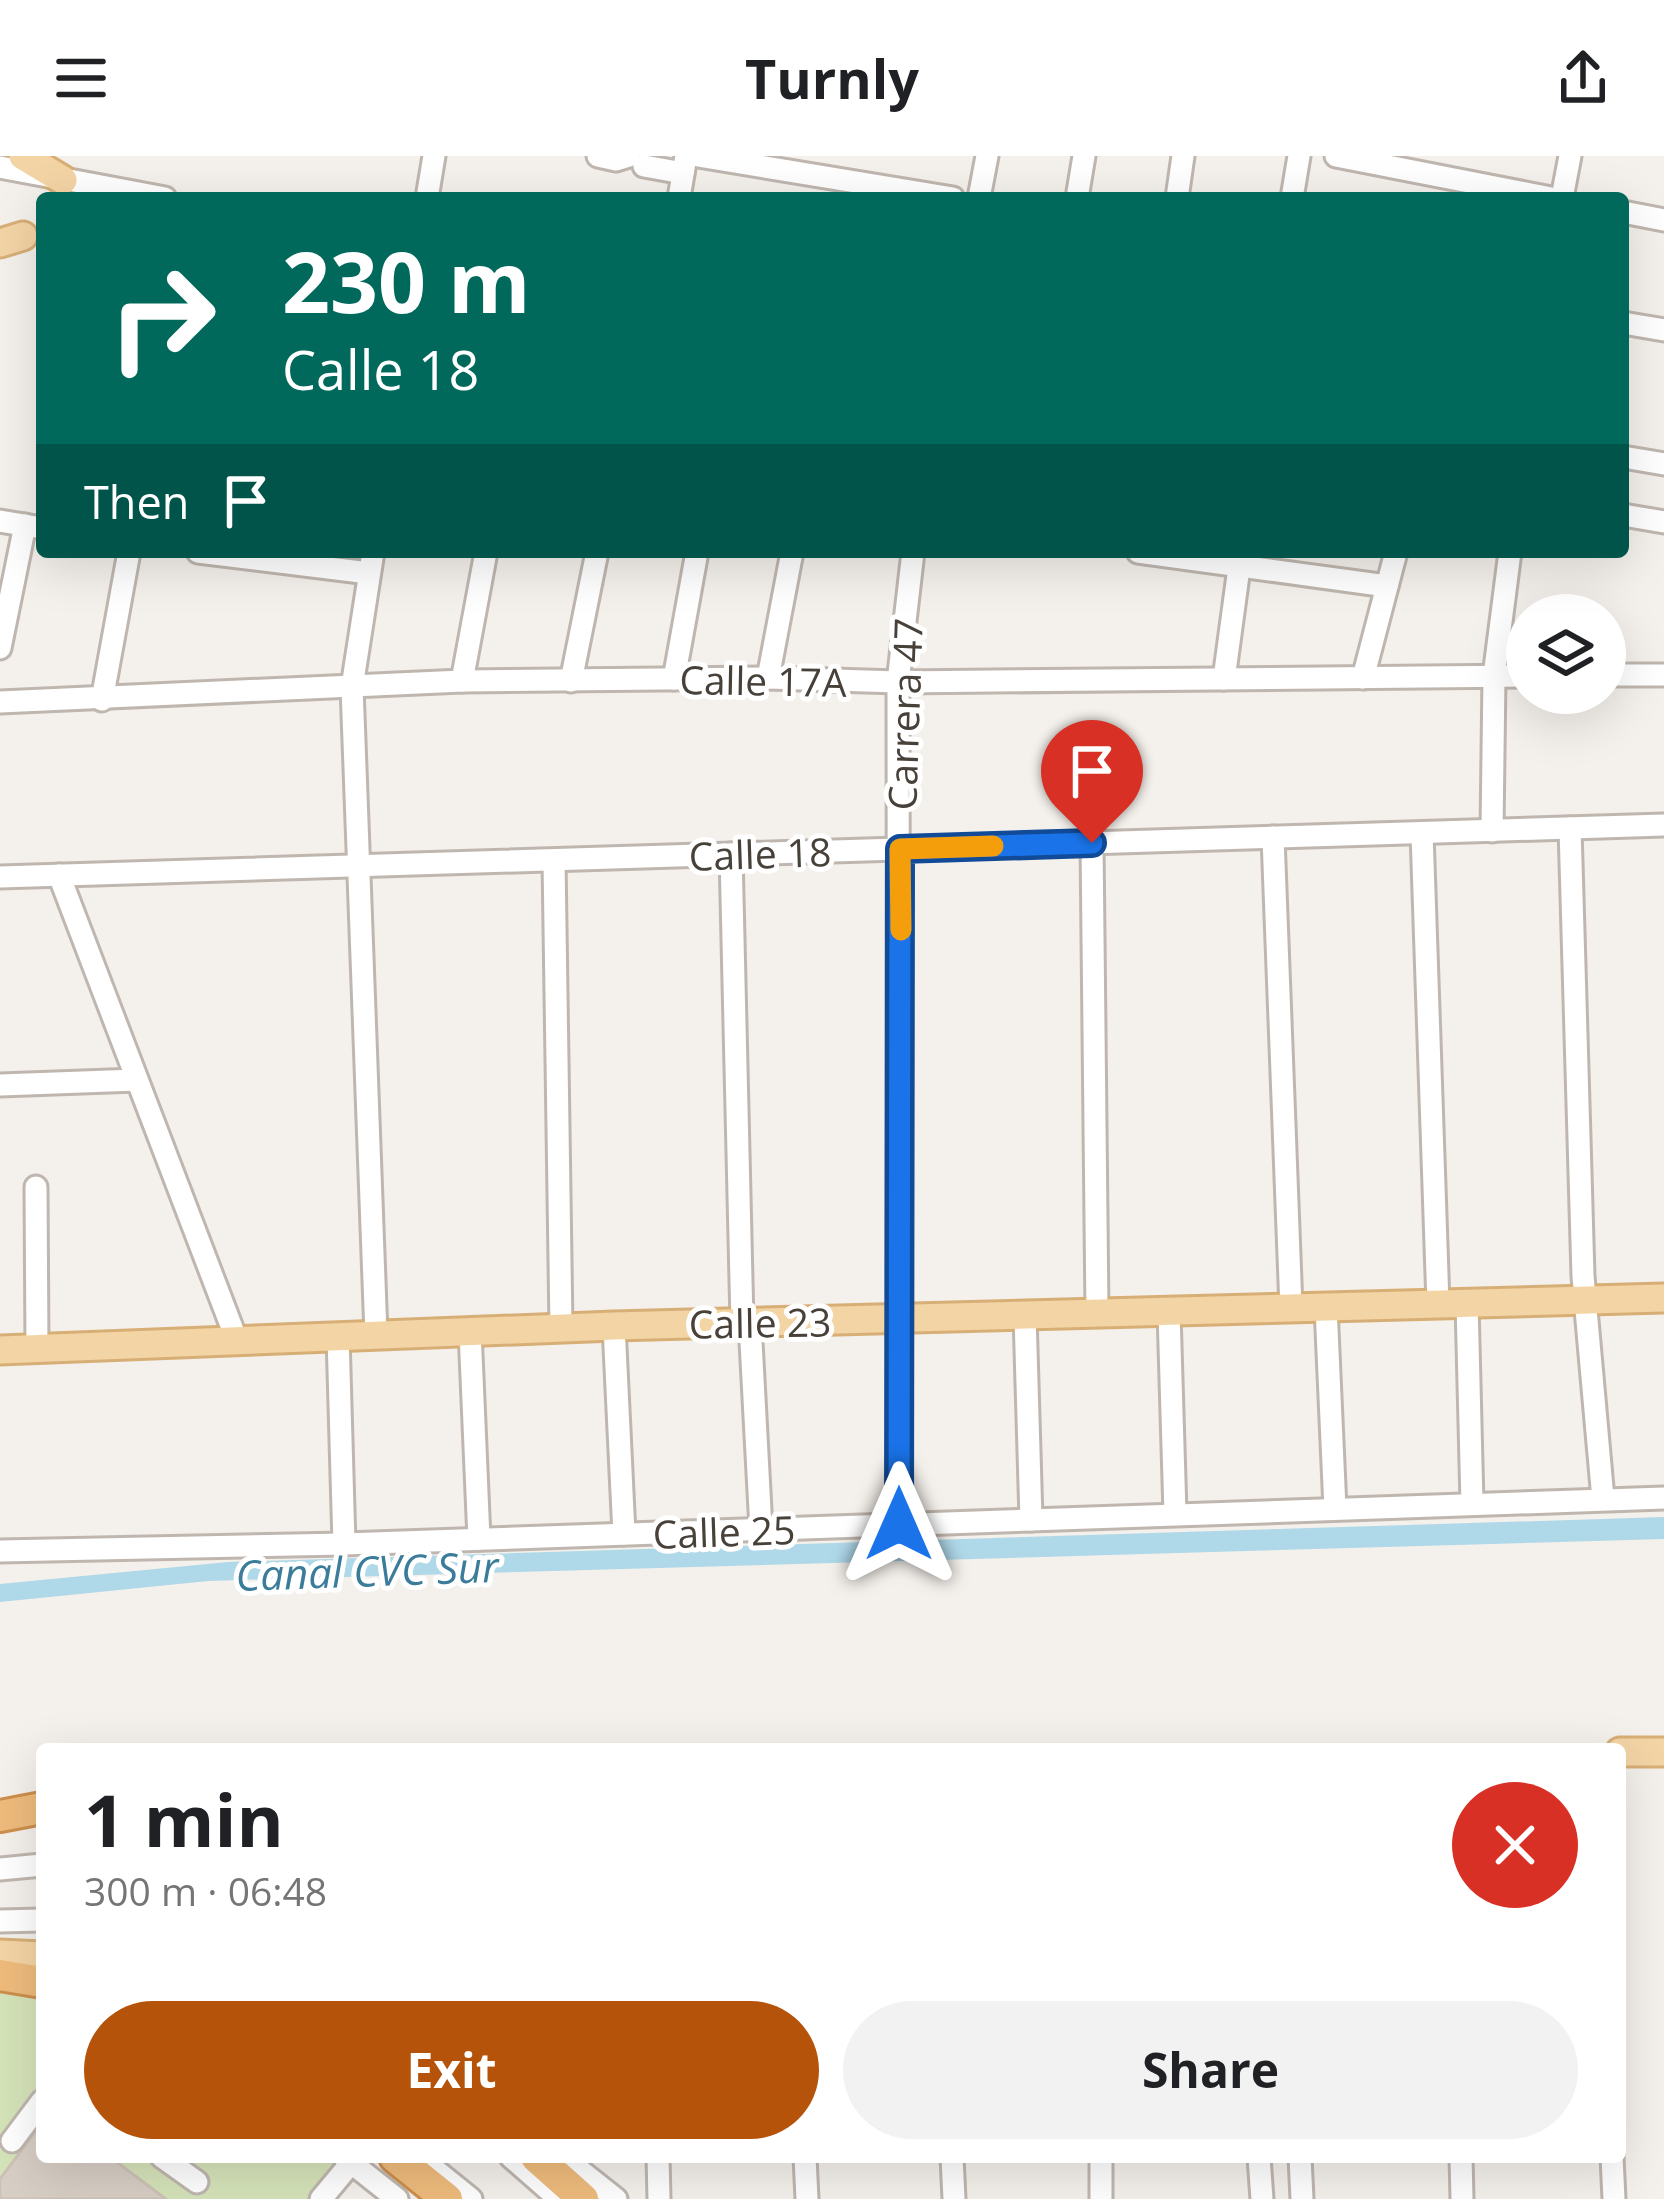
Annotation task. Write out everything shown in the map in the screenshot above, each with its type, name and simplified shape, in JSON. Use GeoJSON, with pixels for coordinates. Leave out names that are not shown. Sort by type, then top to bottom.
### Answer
{"type":"FeatureCollection","features":[{"type":"Feature","properties":{"kind":"highway"},"geometry":{"type":"LineString","coordinates":[[0,1816],[36,1809]]}},
{"type":"Feature","properties":{"kind":"highway"},"geometry":{"type":"LineString","coordinates":[[0,1975],[36,1981]]}},
{"type":"Feature","properties":{"kind":"highway"},"geometry":{"type":"LineString","coordinates":[[402,2163],[447,2199]]}},
{"type":"Feature","properties":{"kind":"highway"},"geometry":{"type":"LineString","coordinates":[[543,2163],[584,2199]]}},
{"type":"Feature","properties":{"kind":"main road"},"geometry":{"type":"LineString","coordinates":[[23,156],[63,180]]}},
{"type":"Feature","properties":{"kind":"main road","name":"Calle 23"},"geometry":{"type":"LineString","coordinates":[[0,1350],[614,1326],[1664,1298]]}},
{"type":"Feature","properties":{"kind":"main road"},"geometry":{"type":"LineString","coordinates":[[1626,1752],[1664,1751]]}},
{"type":"Feature","properties":{"kind":"main road"},"geometry":{"type":"LineString","coordinates":[[0,1954],[36,1956]]}},
{"type":"Feature","properties":{"kind":"street"},"geometry":{"type":"LineString","coordinates":[[428,192],[434,156]]}},
{"type":"Feature","properties":{"kind":"street"},"geometry":{"type":"LineString","coordinates":[[598,156],[689,162],[908,192]]}},
{"type":"Feature","properties":{"kind":"street"},"geometry":{"type":"LineString","coordinates":[[980,192],[987,156]]}},
{"type":"Feature","properties":{"kind":"street"},"geometry":{"type":"LineString","coordinates":[[1078,192],[1084,156]]}},
{"type":"Feature","properties":{"kind":"street"},"geometry":{"type":"LineString","coordinates":[[1178,192],[1184,156]]}},
{"type":"Feature","properties":{"kind":"street"},"geometry":{"type":"LineString","coordinates":[[1293,192],[1299,156]]}},
{"type":"Feature","properties":{"kind":"street"},"geometry":{"type":"LineString","coordinates":[[1336,156],[1419,164],[1528,192]]}},
{"type":"Feature","properties":{"kind":"street"},"geometry":{"type":"LineString","coordinates":[[1563,192],[1570,156]]}},
{"type":"Feature","properties":{"kind":"street"},"geometry":{"type":"LineString","coordinates":[[682,192],[689,162]]}},
{"type":"Feature","properties":{"kind":"street"},"geometry":{"type":"LineString","coordinates":[[0,167],[131,192]]}},
{"type":"Feature","properties":{"kind":"street"},"geometry":{"type":"LineString","coordinates":[[1629,213],[1664,220]]}},
{"type":"Feature","properties":{"kind":"street"},"geometry":{"type":"LineString","coordinates":[[1629,324],[1664,330]]}},
{"type":"Feature","properties":{"kind":"street"},"geometry":{"type":"LineString","coordinates":[[1629,458],[1664,464]]}},
{"type":"Feature","properties":{"kind":"street"},"geometry":{"type":"LineString","coordinates":[[1629,515],[1664,522]]}},
{"type":"Feature","properties":{"kind":"street"},"geometry":{"type":"LineString","coordinates":[[0,521],[34,526],[0,648]]}},
{"type":"Feature","properties":{"kind":"street"},"geometry":{"type":"LineString","coordinates":[[102,700],[128,558]]}},
{"type":"Feature","properties":{"kind":"street"},"geometry":{"type":"LineString","coordinates":[[289,558],[371,563],[352,687],[376,1335]]}},
{"type":"Feature","properties":{"kind":"street"},"geometry":{"type":"LineString","coordinates":[[462,681],[485,558]]}},
{"type":"Feature","properties":{"kind":"street"},"geometry":{"type":"LineString","coordinates":[[571,681],[596,558]]}},
{"type":"Feature","properties":{"kind":"street"},"geometry":{"type":"LineString","coordinates":[[674,679],[697,558]]}},
{"type":"Feature","properties":{"kind":"street"},"geometry":{"type":"LineString","coordinates":[[768,678],[791,558]]}},
{"type":"Feature","properties":{"kind":"street","name":"Carrera 47"},"geometry":{"type":"LineString","coordinates":[[899,1524],[898,682],[912,558]]}},
{"type":"Feature","properties":{"kind":"street"},"geometry":{"type":"LineString","coordinates":[[1363,678],[1394,558]]}},
{"type":"Feature","properties":{"kind":"street"},"geometry":{"type":"LineString","coordinates":[[1492,831],[1494,676],[1509,558]]}},
{"type":"Feature","properties":{"kind":"street"},"geometry":{"type":"LineString","coordinates":[[1224,679],[1240,559],[1387,586]]}},
{"type":"Feature","properties":{"kind":"street"},"geometry":{"type":"LineString","coordinates":[[1626,675],[1664,675]]}},
{"type":"Feature","properties":{"kind":"street","name":"Calle 17A"},"geometry":{"type":"LineString","coordinates":[[0,702],[462,681],[1506,676]]}},
{"type":"Feature","properties":{"kind":"street","name":"Calle 18"},"geometry":{"type":"LineString","coordinates":[[0,877],[1664,825]]}},
{"type":"Feature","properties":{"kind":"street"},"geometry":{"type":"LineString","coordinates":[[1570,828],[1586,1300],[1603,1499]]}},
{"type":"Feature","properties":{"kind":"street"},"geometry":{"type":"LineString","coordinates":[[1422,833],[1452,1304],[1472,1504]]}},
{"type":"Feature","properties":{"kind":"street"},"geometry":{"type":"LineString","coordinates":[[1273,838],[1291,1308]]}},
{"type":"Feature","properties":{"kind":"street"},"geometry":{"type":"LineString","coordinates":[[1092,843],[1097,1313]]}},
{"type":"Feature","properties":{"kind":"street"},"geometry":{"type":"LineString","coordinates":[[731,854],[746,1323],[761,1529]]}},
{"type":"Feature","properties":{"kind":"street"},"geometry":{"type":"LineString","coordinates":[[554,860],[561,1328]]}},
{"type":"Feature","properties":{"kind":"street"},"geometry":{"type":"LineString","coordinates":[[59,875],[237,1340]]}},
{"type":"Feature","properties":{"kind":"street"},"geometry":{"type":"LineString","coordinates":[[0,1085],[137,1080]]}},
{"type":"Feature","properties":{"kind":"street"},"geometry":{"type":"LineString","coordinates":[[36,1187],[37,1348]]}},
{"type":"Feature","properties":{"kind":"street"},"geometry":{"type":"LineString","coordinates":[[1326,1307],[1335,1509]]}},
{"type":"Feature","properties":{"kind":"street"},"geometry":{"type":"LineString","coordinates":[[1169,1312],[1175,1514]]}},
{"type":"Feature","properties":{"kind":"street"},"geometry":{"type":"LineString","coordinates":[[1025,1316],[1031,1520]]}},
{"type":"Feature","properties":{"kind":"street"},"geometry":{"type":"LineString","coordinates":[[614,1326],[624,1534]]}},
{"type":"Feature","properties":{"kind":"street"},"geometry":{"type":"LineString","coordinates":[[470,1331],[478,1539]]}},
{"type":"Feature","properties":{"kind":"street"},"geometry":{"type":"LineString","coordinates":[[338,1336],[344,1544]]}},
{"type":"Feature","properties":{"kind":"street","name":"Calle 25"},"geometry":{"type":"LineString","coordinates":[[0,1551],[344,1544],[1664,1498]]}},
{"type":"Feature","properties":{"kind":"street"},"geometry":{"type":"LineString","coordinates":[[0,1869],[36,1865]]}},
{"type":"Feature","properties":{"kind":"street"},"geometry":{"type":"LineString","coordinates":[[0,1921],[36,1919]]}},
{"type":"Feature","properties":{"kind":"street"},"geometry":{"type":"LineString","coordinates":[[12,2140],[36,2109]]}},
{"type":"Feature","properties":{"kind":"street"},"geometry":{"type":"LineString","coordinates":[[170,2163],[197,2182]]}},
{"type":"Feature","properties":{"kind":"street"},"geometry":{"type":"LineString","coordinates":[[321,2199],[346,2163]]}},
{"type":"Feature","properties":{"kind":"street"},"geometry":{"type":"LineString","coordinates":[[352,2163],[397,2199]]}},
{"type":"Feature","properties":{"kind":"street"},"geometry":{"type":"LineString","coordinates":[[426,2163],[471,2199]]}},
{"type":"Feature","properties":{"kind":"street"},"geometry":{"type":"LineString","coordinates":[[518,2163],[560,2199]]}},
{"type":"Feature","properties":{"kind":"street"},"geometry":{"type":"LineString","coordinates":[[571,2163],[616,2199]]}},
{"type":"Feature","properties":{"kind":"street"},"geometry":{"type":"LineString","coordinates":[[658,2163],[659,2199]]}},
{"type":"Feature","properties":{"kind":"street"},"geometry":{"type":"LineString","coordinates":[[806,2163],[807,2199]]}},
{"type":"Feature","properties":{"kind":"street"},"geometry":{"type":"LineString","coordinates":[[952,2163],[954,2199]]}},
{"type":"Feature","properties":{"kind":"street"},"geometry":{"type":"LineString","coordinates":[[1101,2163],[1102,2199]]}},
{"type":"Feature","properties":{"kind":"street"},"geometry":{"type":"LineString","coordinates":[[1259,2163],[1262,2199]]}},
{"type":"Feature","properties":{"kind":"street"},"geometry":{"type":"LineString","coordinates":[[1300,2163],[1302,2199]]}},
{"type":"Feature","properties":{"kind":"street"},"geometry":{"type":"LineString","coordinates":[[1461,2163],[1462,2199]]}},
{"type":"Feature","properties":{"kind":"street"},"geometry":{"type":"LineString","coordinates":[[1612,2163],[1614,2199]]}},
{"type":"Feature","properties":{"kind":"green space"},"geometry":{"type":"Polygon","coordinates":[[[0,1975],[36,1981],[36,2163],[341,2163],[321,2199],[0,2199],[0,1975]]]}},
{"type":"Feature","properties":{"kind":"water","name":"Canal CVC Sur"},"geometry":{"type":"Polygon","coordinates":[[[1664,1517],[1664,1539],[208,1581],[0,1602],[0,1584],[228,1562],[1664,1517]]]}},
{"type":"Feature","properties":{"kind":"building"},"geometry":{"type":"Polygon","coordinates":[[[36,2131],[36,2163],[118,2163],[166,2199],[0,2199],[0,2179],[36,2131]]]}},
{"type":"Feature","properties":{"kind":"slow traffic"},"geometry":{"type":"LineString","coordinates":[[901,930],[900,849],[993,846]]}},
{"type":"Feature","properties":{"kind":"route"},"geometry":{"type":"LineString","coordinates":[[899,1524],[900,849],[1092,843]]}}]}
